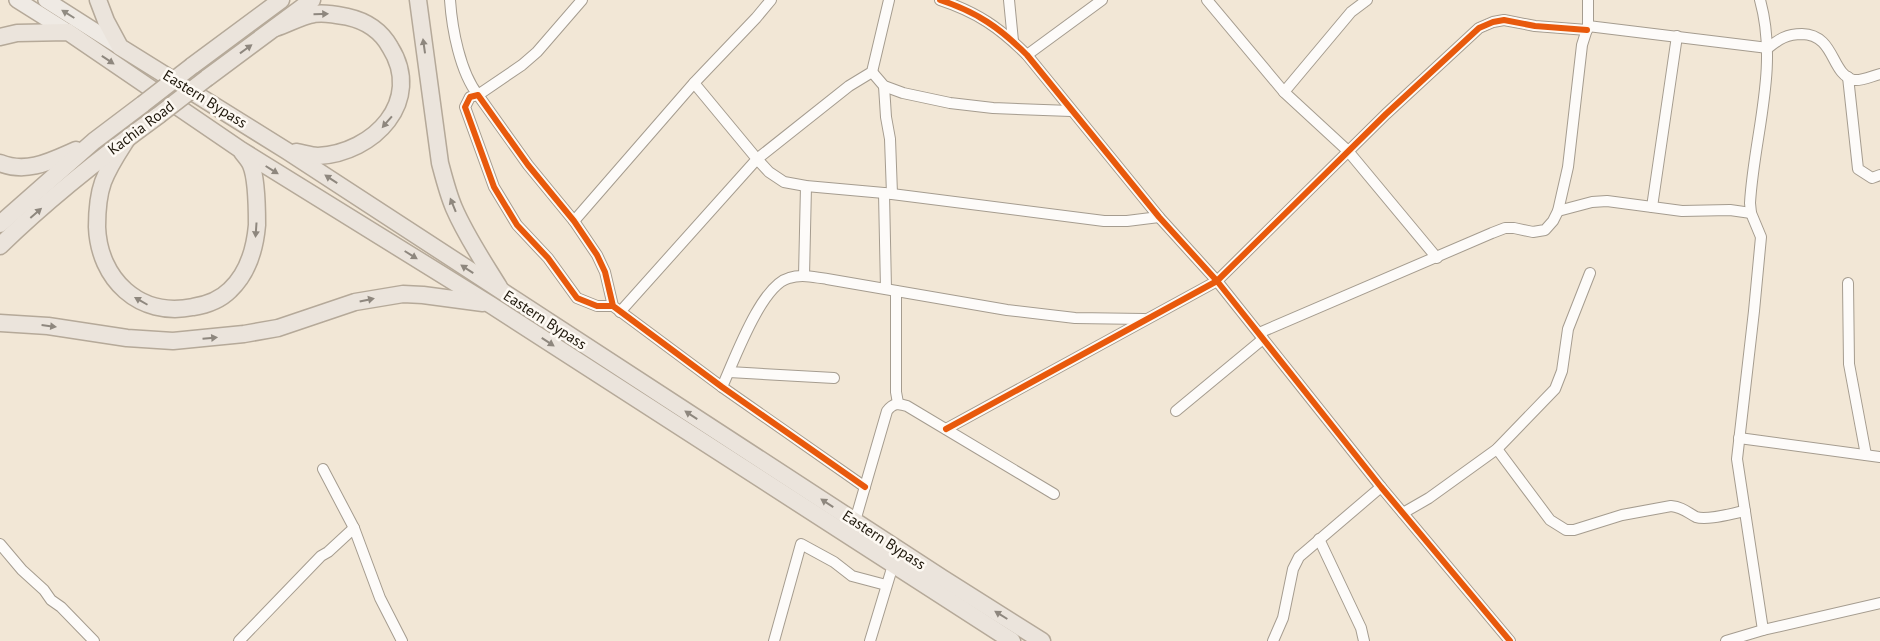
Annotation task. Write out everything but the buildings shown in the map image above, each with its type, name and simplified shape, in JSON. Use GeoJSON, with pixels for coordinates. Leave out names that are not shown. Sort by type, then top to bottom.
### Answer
{"type":"FeatureCollection","features":[{"type":"Feature","properties":{"kind":"highway"},"geometry":{"type":"LineString","coordinates":[[98,0],[120,47]]}},
{"type":"Feature","properties":{"kind":"highway"},"geometry":{"type":"LineString","coordinates":[[225,41],[265,0]]}},
{"type":"Feature","properties":{"kind":"highway"},"geometry":{"type":"LineString","coordinates":[[0,224],[94,141],[281,0]]}},
{"type":"Feature","properties":{"kind":"highway","name":"Kachia Road"},"geometry":{"type":"LineString","coordinates":[[0,246],[41,208],[127,139],[312,0]]}},
{"type":"Feature","properties":{"kind":"highway"},"geometry":{"type":"LineString","coordinates":[[418,0],[440,163],[446,186],[466,232],[503,293]]}},
{"type":"Feature","properties":{"kind":"highway"},"geometry":{"type":"LineString","coordinates":[[275,28],[315,14],[334,14],[357,19],[372,26],[386,40],[396,56],[401,74],[400,95],[394,114],[369,139],[335,154],[316,156],[288,151]]}},
{"type":"Feature","properties":{"kind":"highway"},"geometry":{"type":"LineString","coordinates":[[0,37],[17,33],[68,32]]}},
{"type":"Feature","properties":{"kind":"highway","name":"Eastern Bypass"},"geometry":{"type":"LineString","coordinates":[[68,32],[241,150],[491,305],[1012,641]]}},
{"type":"Feature","properties":{"kind":"highway","name":"Eastern Bypass"},"geometry":{"type":"LineString","coordinates":[[120,47],[288,151],[503,293],[1042,641]]}},
{"type":"Feature","properties":{"kind":"highway"},"geometry":{"type":"LineString","coordinates":[[127,139],[109,167],[102,184],[97,220],[101,255],[109,271],[120,286],[135,298],[150,306],[165,309],[182,310],[214,301],[230,291],[241,277],[251,258],[256,238],[257,216],[254,180],[251,165],[241,150]]}},
{"type":"Feature","properties":{"kind":"highway"},"geometry":{"type":"LineString","coordinates":[[0,163],[19,168],[36,166],[52,161],[94,141]]}},
{"type":"Feature","properties":{"kind":"highway"},"geometry":{"type":"LineString","coordinates":[[0,323],[48,326],[127,338],[173,341],[214,338],[278,328],[355,302],[403,294],[491,305]]}},
{"type":"Feature","properties":{"kind":"main road","name":"Eastern Bypass"},"geometry":{"type":"LineString","coordinates":[[17,0],[68,32]]}},
{"type":"Feature","properties":{"kind":"main road","name":"Eastern Bypass"},"geometry":{"type":"LineString","coordinates":[[46,0],[120,47]]}},
{"type":"Feature","properties":{"kind":"street"},"geometry":{"type":"LineString","coordinates":[[450,0],[460,60],[469,84],[528,165],[574,221],[597,254],[605,272],[616,309]]}},
{"type":"Feature","properties":{"kind":"street"},"geometry":{"type":"LineString","coordinates":[[582,0],[537,52],[522,65],[478,95],[470,97],[466,107],[494,187],[517,225],[548,258],[577,298],[597,306],[616,309],[722,387],[865,487]]}},
{"type":"Feature","properties":{"kind":"street"},"geometry":{"type":"LineString","coordinates":[[574,221],[694,83],[771,0]]}},
{"type":"Feature","properties":{"kind":"street"},"geometry":{"type":"LineString","coordinates":[[616,309],[757,159],[849,86],[872,72],[889,0]]}},
{"type":"Feature","properties":{"kind":"street"},"geometry":{"type":"LineString","coordinates":[[940,0],[982,17],[1013,41],[1027,55],[1159,217],[1217,281],[1381,487],[1510,641]]}},
{"type":"Feature","properties":{"kind":"street"},"geometry":{"type":"LineString","coordinates":[[1009,0],[1013,41]]}},
{"type":"Feature","properties":{"kind":"street"},"geometry":{"type":"LineString","coordinates":[[1027,55],[1102,0]]}},
{"type":"Feature","properties":{"kind":"street"},"geometry":{"type":"LineString","coordinates":[[1207,0],[1284,92],[1348,151],[1437,258]]}},
{"type":"Feature","properties":{"kind":"street"},"geometry":{"type":"LineString","coordinates":[[1284,92],[1351,12],[1367,0]]}},
{"type":"Feature","properties":{"kind":"street"},"geometry":{"type":"LineString","coordinates":[[1176,411],[1261,336],[1492,232],[1505,228],[1533,232],[1545,230],[1553,222],[1558,211],[1568,167],[1582,45],[1587,28],[1588,0]]}},
{"type":"Feature","properties":{"kind":"street"},"geometry":{"type":"LineString","coordinates":[[1760,0],[1768,48],[1766,83],[1751,194],[1751,213],[1761,237],[1737,459],[1763,630]]}},
{"type":"Feature","properties":{"kind":"street"},"geometry":{"type":"LineString","coordinates":[[946,429],[1217,281],[1348,151],[1479,28],[1493,22],[1504,20],[1535,26],[1587,28],[1677,36],[1768,48],[1790,34],[1814,35],[1822,39],[1848,78],[1858,169],[1872,178],[1880,175]]}},
{"type":"Feature","properties":{"kind":"street"},"geometry":{"type":"LineString","coordinates":[[1652,207],[1677,36]]}},
{"type":"Feature","properties":{"kind":"street"},"geometry":{"type":"LineString","coordinates":[[872,72],[884,86],[903,93],[950,103],[993,108],[1071,111]]}},
{"type":"Feature","properties":{"kind":"street"},"geometry":{"type":"LineString","coordinates":[[1848,78],[1856,80],[1880,74]]}},
{"type":"Feature","properties":{"kind":"street"},"geometry":{"type":"LineString","coordinates":[[694,83],[757,159],[784,182],[806,186],[888,193],[1104,221],[1127,221],[1159,217]]}},
{"type":"Feature","properties":{"kind":"street"},"geometry":{"type":"LineString","coordinates":[[884,86],[886,118],[890,139],[888,193],[891,290],[898,403]]}},
{"type":"Feature","properties":{"kind":"street"},"geometry":{"type":"LineString","coordinates":[[804,276],[806,186]]}},
{"type":"Feature","properties":{"kind":"street"},"geometry":{"type":"LineString","coordinates":[[1558,211],[1592,202],[1607,201],[1682,211],[1730,210],[1751,213]]}},
{"type":"Feature","properties":{"kind":"street"},"geometry":{"type":"LineString","coordinates":[[1403,513],[1429,498],[1497,449],[1556,389],[1562,371],[1568,329],[1590,273]]}},
{"type":"Feature","properties":{"kind":"street"},"geometry":{"type":"LineString","coordinates":[[722,387],[765,297],[777,283],[788,278],[804,276],[1007,310],[1075,318],[1144,320]]}},
{"type":"Feature","properties":{"kind":"street"},"geometry":{"type":"LineString","coordinates":[[1848,282],[1849,364],[1866,455]]}},
{"type":"Feature","properties":{"kind":"street"},"geometry":{"type":"LineString","coordinates":[[729,372],[834,378]]}},
{"type":"Feature","properties":{"kind":"street"},"geometry":{"type":"LineString","coordinates":[[855,521],[887,411],[891,405],[898,403],[907,406],[1054,494]]}},
{"type":"Feature","properties":{"kind":"street"},"geometry":{"type":"LineString","coordinates":[[1739,438],[1880,457]]}},
{"type":"Feature","properties":{"kind":"street"},"geometry":{"type":"LineString","coordinates":[[1497,449],[1550,520],[1566,530],[1574,530],[1622,515],[1671,506],[1679,506],[1697,517],[1706,518],[1744,511]]}},
{"type":"Feature","properties":{"kind":"street"},"geometry":{"type":"LineString","coordinates":[[323,469],[354,528],[380,598],[402,641]]}},
{"type":"Feature","properties":{"kind":"street"},"geometry":{"type":"LineString","coordinates":[[1273,641],[1284,618],[1294,569],[1299,557],[1381,487]]}},
{"type":"Feature","properties":{"kind":"street"},"geometry":{"type":"LineString","coordinates":[[239,641],[321,556],[354,528]]}},
{"type":"Feature","properties":{"kind":"street"},"geometry":{"type":"LineString","coordinates":[[1319,538],[1361,628],[1364,641]]}},
{"type":"Feature","properties":{"kind":"street"},"geometry":{"type":"LineString","coordinates":[[0,544],[22,570],[44,590],[51,600],[61,607],[94,641]]}},
{"type":"Feature","properties":{"kind":"street"},"geometry":{"type":"LineString","coordinates":[[774,641],[801,544],[834,562],[852,576],[886,585]]}},
{"type":"Feature","properties":{"kind":"street"},"geometry":{"type":"LineString","coordinates":[[870,641],[893,565]]}},
{"type":"Feature","properties":{"kind":"street"},"geometry":{"type":"LineString","coordinates":[[1726,641],[1763,630],[1880,602]]}},
{"type":"Feature","properties":{"kind":"cycle path"},"geometry":{"type":"LineString","coordinates":[[940,0],[965,10],[987,22],[1027,55],[1159,217],[1217,281],[1381,487],[1510,641]]}},
{"type":"Feature","properties":{"kind":"cycle path"},"geometry":{"type":"LineString","coordinates":[[946,429],[1217,281],[1386,114],[1479,28],[1504,20],[1535,26],[1587,30]]}},
{"type":"Feature","properties":{"kind":"cycle path"},"geometry":{"type":"LineString","coordinates":[[613,306],[605,272],[597,255],[574,221],[528,165],[478,95],[470,97],[465,107],[494,187],[517,225],[548,258],[577,298],[597,306],[613,306],[722,387],[865,487]]}}]}
